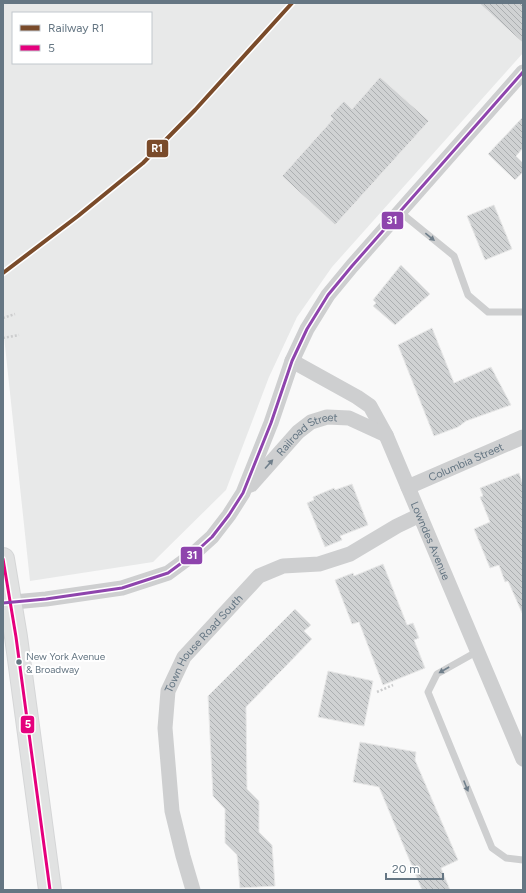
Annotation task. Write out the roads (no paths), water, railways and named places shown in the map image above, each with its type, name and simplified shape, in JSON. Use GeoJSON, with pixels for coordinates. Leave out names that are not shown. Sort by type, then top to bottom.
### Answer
{"type":"FeatureCollection","features":[{"type":"Feature","properties":{"kind":"main road"},"geometry":{"type":"LineString","coordinates":[[3,559],[7,602],[16,637],[50,890]]}},
{"type":"Feature","properties":{"kind":"street","name":"Railroad Street"},"geometry":{"type":"LineString","coordinates":[[243,493],[271,423],[292,361],[307,329],[328,294],[523,72]]}},
{"type":"Feature","properties":{"kind":"street","name":"Lowndes Avenue"},"geometry":{"type":"LineString","coordinates":[[292,361],[357,397],[370,406],[386,435],[523,759]]}},
{"type":"Feature","properties":{"kind":"street","name":"Railroad Street"},"geometry":{"type":"LineString","coordinates":[[7,602],[53,598],[122,588],[168,573],[191,556],[212,537],[229,515],[243,493],[298,432],[311,422],[327,416],[349,418],[386,435]]}},
{"type":"Feature","properties":{"kind":"street","name":"Columbia Street"},"geometry":{"type":"LineString","coordinates":[[408,487],[523,437]]}},
{"type":"Feature","properties":{"kind":"street","name":"Town House Road South"},"geometry":{"type":"LineString","coordinates":[[193,890],[172,811],[165,728],[168,691],[184,657],[259,576],[283,566],[319,564],[350,554],[397,526],[420,515]]}},
{"type":"Feature","properties":{"kind":"lane"},"geometry":{"type":"LineString","coordinates":[[400,212],[454,256],[468,295],[488,312],[523,312]]}},
{"type":"Feature","properties":{"kind":"lane"},"geometry":{"type":"LineString","coordinates":[[478,651],[437,674],[428,692],[492,848],[506,858],[523,860]]}},
{"type":"Feature","properties":{"kind":"rail line","name":"R1"},"geometry":{"type":"LineString","coordinates":[[3,273],[78,216],[143,163],[195,110],[292,3]]}},
{"type":"Feature","properties":{"kind":"place","name":"New York Avenue & Broadway"},"geometry":{"type":"Point","coordinates":[19,662]}}]}
